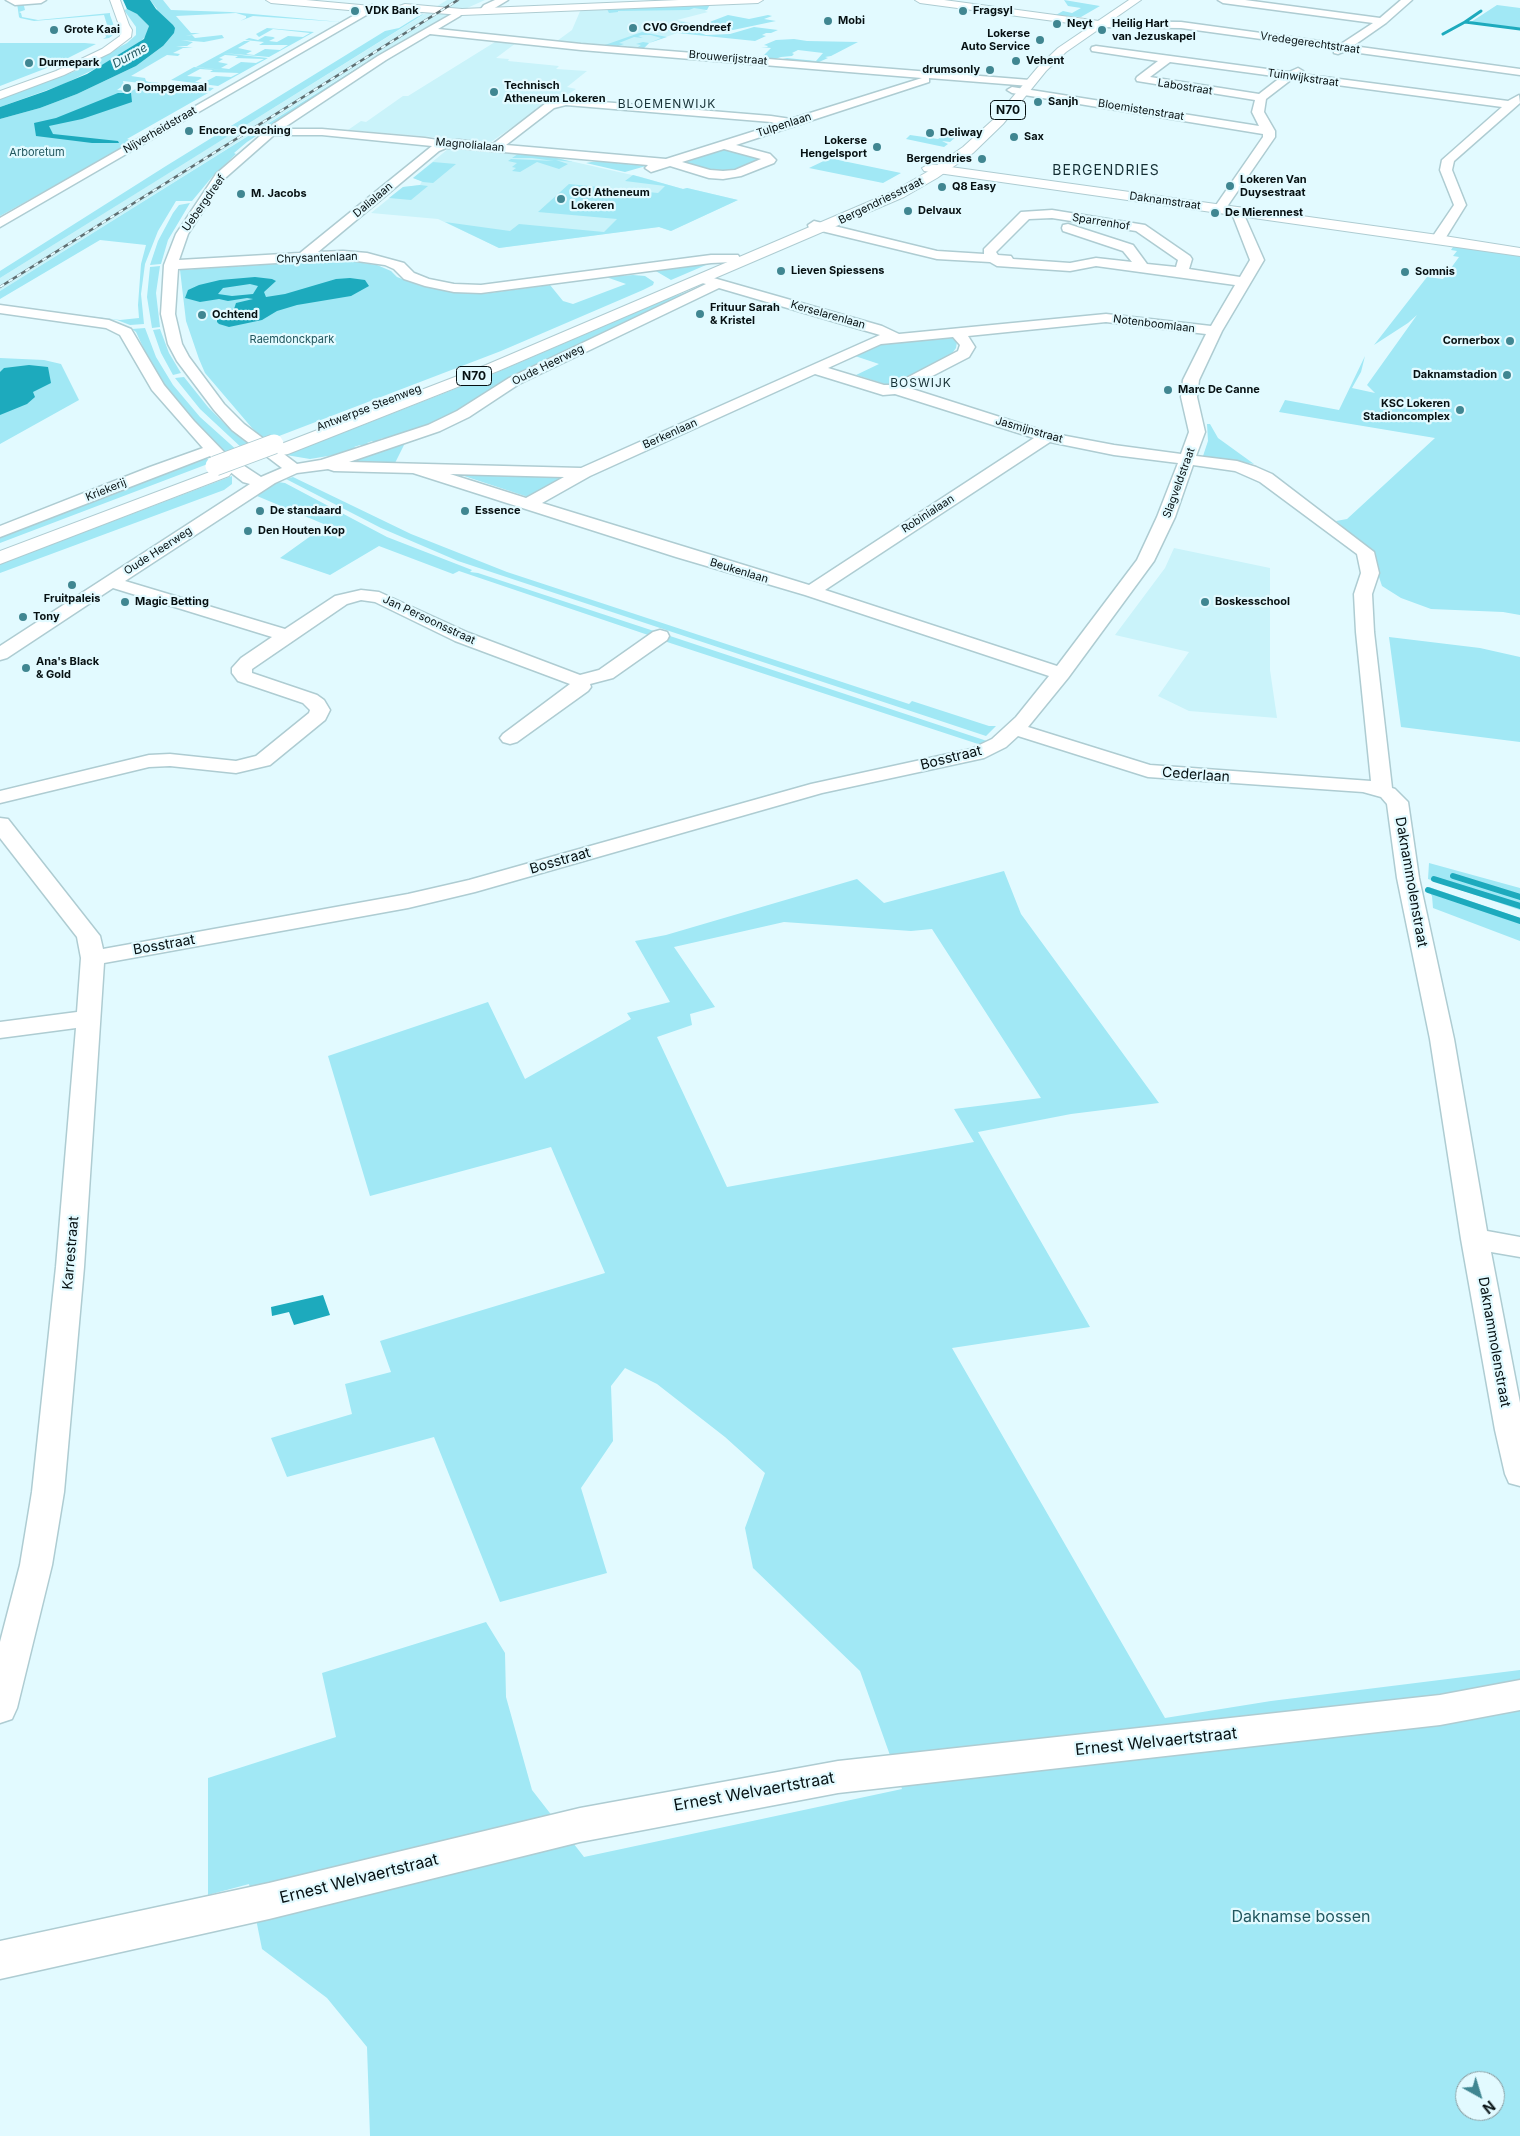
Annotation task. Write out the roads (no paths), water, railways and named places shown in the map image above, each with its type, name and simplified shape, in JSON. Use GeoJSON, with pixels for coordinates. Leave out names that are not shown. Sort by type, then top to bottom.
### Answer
{"type":"FeatureCollection","features":[{"type":"Feature","properties":{"kind":"main road"},"geometry":{"type":"LineString","coordinates":[[0,95],[60,73],[106,51],[125,37],[126,30],[115,0]]}},
{"type":"Feature","properties":{"kind":"main road"},"geometry":{"type":"LineString","coordinates":[[271,0],[361,2],[372,8],[402,8],[459,13],[485,10],[758,0]]}},
{"type":"Feature","properties":{"kind":"main road"},"geometry":{"type":"LineString","coordinates":[[390,0],[405,4],[402,8]]}},
{"type":"Feature","properties":{"kind":"main road"},"geometry":{"type":"LineString","coordinates":[[920,0],[1093,23]]}},
{"type":"Feature","properties":{"kind":"main road","name":"N70"},"geometry":{"type":"LineString","coordinates":[[1093,23],[1124,0]]}},
{"type":"Feature","properties":{"kind":"main road","name":"N70"},"geometry":{"type":"LineString","coordinates":[[1093,23],[1136,0]]}},
{"type":"Feature","properties":{"kind":"main road","name":"Bergendriesstraat"},"geometry":{"type":"LineString","coordinates":[[710,281],[935,168],[982,138],[1050,50],[1093,23]]}},
{"type":"Feature","properties":{"kind":"main road"},"geometry":{"type":"LineString","coordinates":[[0,90],[42,76],[82,57],[113,40],[124,25]]}},
{"type":"Feature","properties":{"kind":"main road","name":"Daknamstraat"},"geometry":{"type":"LineString","coordinates":[[935,168],[1520,252]]}},
{"type":"Feature","properties":{"kind":"main road","name":"Bergendriesstraat"},"geometry":{"type":"LineString","coordinates":[[733,258],[819,226]]}},
{"type":"Feature","properties":{"kind":"main road","name":"Antwerpse Steenweg"},"geometry":{"type":"LineString","coordinates":[[278,447],[482,364],[733,258]]}},
{"type":"Feature","properties":{"kind":"main road","name":"Antwerpse Steenweg"},"geometry":{"type":"LineString","coordinates":[[0,549],[217,463],[278,447],[474,376],[710,281]]}},
{"type":"Feature","properties":{"kind":"main road","name":"Antwerpse Steenweg"},"geometry":{"type":"LineString","coordinates":[[0,558],[217,463]]}},
{"type":"Feature","properties":{"kind":"street"},"geometry":{"type":"LineString","coordinates":[[11,0],[15,2],[41,0]]}},
{"type":"Feature","properties":{"kind":"street"},"geometry":{"type":"LineString","coordinates":[[485,10],[487,7],[503,0]]}},
{"type":"Feature","properties":{"kind":"street"},"geometry":{"type":"LineString","coordinates":[[1223,0],[1382,21]]}},
{"type":"Feature","properties":{"kind":"street"},"geometry":{"type":"LineString","coordinates":[[1326,57],[1345,48],[1407,0]]}},
{"type":"Feature","properties":{"kind":"street","name":"Nijverheidstraat"},"geometry":{"type":"LineString","coordinates":[[0,222],[372,8]]}},
{"type":"Feature","properties":{"kind":"street","name":"Uebergdreef"},"geometry":{"type":"LineString","coordinates":[[294,469],[238,427],[219,408],[186,366],[175,344],[168,314],[171,265],[182,234],[220,177],[279,125],[459,13]]}},
{"type":"Feature","properties":{"kind":"street","name":"Vredegerechtstraat"},"geometry":{"type":"LineString","coordinates":[[1093,23],[1176,24],[1520,72]]}},
{"type":"Feature","properties":{"kind":"street","name":"Brouwerijstraat"},"geometry":{"type":"LineString","coordinates":[[428,31],[581,47],[931,75],[1021,87]]}},
{"type":"Feature","properties":{"kind":"street","name":"Tuinwijkstraat"},"geometry":{"type":"LineString","coordinates":[[1096,49],[1510,106]]}},
{"type":"Feature","properties":{"kind":"street","name":"Labostraat"},"geometry":{"type":"LineString","coordinates":[[1167,59],[1141,79],[1261,98]]}},
{"type":"Feature","properties":{"kind":"street"},"geometry":{"type":"LineString","coordinates":[[1220,208],[1269,137],[1269,130],[1265,127],[1258,112],[1261,98],[1288,76],[1306,67]]}},
{"type":"Feature","properties":{"kind":"street","name":"Tulpenlaan"},"geometry":{"type":"LineString","coordinates":[[637,173],[919,82],[931,75]]}},
{"type":"Feature","properties":{"kind":"street","name":"Bloemistenstraat"},"geometry":{"type":"LineString","coordinates":[[1021,87],[1269,130]]}},
{"type":"Feature","properties":{"kind":"street"},"geometry":{"type":"LineString","coordinates":[[1438,239],[1460,205],[1446,170],[1448,160],[1520,96]]}},
{"type":"Feature","properties":{"kind":"street"},"geometry":{"type":"LineString","coordinates":[[495,148],[550,105],[566,102],[771,119],[791,123]]}},
{"type":"Feature","properties":{"kind":"street","name":"Magnolialaan"},"geometry":{"type":"LineString","coordinates":[[273,132],[322,132],[425,141],[444,145],[668,163]]}},
{"type":"Feature","properties":{"kind":"street"},"geometry":{"type":"LineString","coordinates":[[668,163],[708,174],[723,176],[737,173],[770,160],[766,157],[724,144]]}},
{"type":"Feature","properties":{"kind":"street","name":"Dalialaan"},"geometry":{"type":"LineString","coordinates":[[303,258],[435,149],[444,145]]}},
{"type":"Feature","properties":{"kind":"street","name":"Slagveldstraat"},"geometry":{"type":"LineString","coordinates":[[1015,729],[1061,674],[1145,561],[1166,517],[1197,432],[1189,397],[1191,380],[1215,331],[1257,260],[1257,256],[1237,211]]}},
{"type":"Feature","properties":{"kind":"street","name":"Sparrenhof"},"geometry":{"type":"LineString","coordinates":[[1025,215],[1052,214],[1140,228],[1185,259],[1180,272]]}},
{"type":"Feature","properties":{"kind":"street"},"geometry":{"type":"LineString","coordinates":[[993,258],[989,252],[1025,215]]}},
{"type":"Feature","properties":{"kind":"street","name":"Sparrenhof"},"geometry":{"type":"LineString","coordinates":[[1025,215],[1128,248],[1142,266]]}},
{"type":"Feature","properties":{"kind":"street"},"geometry":{"type":"LineString","coordinates":[[819,226],[937,255],[1096,262],[1142,266],[1244,282]]}},
{"type":"Feature","properties":{"kind":"street","name":"Chrysantenlaan"},"geometry":{"type":"LineString","coordinates":[[171,265],[343,256],[372,258],[399,266],[409,276],[425,282],[454,288],[481,289],[733,258]]}},
{"type":"Feature","properties":{"kind":"street","name":"Chrysantenlaan"},"geometry":{"type":"LineString","coordinates":[[634,269],[654,274],[662,278],[668,286]]}},
{"type":"Feature","properties":{"kind":"street","name":"Kerselarenlaan"},"geometry":{"type":"LineString","coordinates":[[710,281],[877,329],[895,337]]}},
{"type":"Feature","properties":{"kind":"street","name":"Oude Heerweg"},"geometry":{"type":"LineString","coordinates":[[0,654],[262,483],[294,469],[323,465],[415,436],[463,414],[514,381],[710,281]]}},
{"type":"Feature","properties":{"kind":"street"},"geometry":{"type":"LineString","coordinates":[[0,309],[109,324],[126,332],[165,399],[217,463],[262,483]]}},
{"type":"Feature","properties":{"kind":"street","name":"Notenboomlaan"},"geometry":{"type":"LineString","coordinates":[[1039,310],[1082,315],[1093,319]]}},
{"type":"Feature","properties":{"kind":"street","name":"Notenboomlaan"},"geometry":{"type":"LineString","coordinates":[[984,329],[984,325],[987,323],[1009,314]]}},
{"type":"Feature","properties":{"kind":"street","name":"Notenboomlaan"},"geometry":{"type":"LineString","coordinates":[[895,337],[1106,318],[1215,331]]}},
{"type":"Feature","properties":{"kind":"street"},"geometry":{"type":"LineString","coordinates":[[896,389],[964,354],[968,344],[956,331]]}},
{"type":"Feature","properties":{"kind":"street","name":"Berkenlaan"},"geometry":{"type":"LineString","coordinates":[[528,504],[584,473],[863,345],[895,337]]}},
{"type":"Feature","properties":{"kind":"street","name":"Jasmijnstraat"},"geometry":{"type":"LineString","coordinates":[[814,369],[883,390],[896,389],[1047,438],[1114,450],[1237,466],[1250,470],[1266,478],[1366,552],[1370,574],[1363,594],[1365,632],[1382,791]]}},
{"type":"Feature","properties":{"kind":"street"},"geometry":{"type":"LineString","coordinates":[[415,436],[403,461],[410,469],[584,473]]}},
{"type":"Feature","properties":{"kind":"street","name":"Robinialaan"},"geometry":{"type":"LineString","coordinates":[[811,592],[1047,438]]}},
{"type":"Feature","properties":{"kind":"street","name":"Kriekerij"},"geometry":{"type":"LineString","coordinates":[[0,532],[156,470],[217,463]]}},
{"type":"Feature","properties":{"kind":"street","name":"Oude Heerweg"},"geometry":{"type":"LineString","coordinates":[[323,465],[410,469]]}},
{"type":"Feature","properties":{"kind":"street","name":"Beukenlaan"},"geometry":{"type":"LineString","coordinates":[[410,469],[811,592],[1061,674]]}},
{"type":"Feature","properties":{"kind":"street"},"geometry":{"type":"LineString","coordinates":[[111,582],[287,636]]}},
{"type":"Feature","properties":{"kind":"street","name":"Jan Persoonsstraat"},"geometry":{"type":"LineString","coordinates":[[0,797],[149,761],[176,760],[236,767],[262,762],[320,713],[317,704],[310,699],[248,678],[242,673],[245,664],[341,600],[356,595],[379,596],[462,637],[579,681]]}},
{"type":"Feature","properties":{"kind":"street"},"geometry":{"type":"LineString","coordinates":[[510,738],[581,687],[579,681],[606,674],[660,636]]}},
{"type":"Feature","properties":{"kind":"street","name":"Cederlaan"},"geometry":{"type":"LineString","coordinates":[[1015,729],[1127,766],[1154,772],[1364,786],[1382,791]]}},
{"type":"Feature","properties":{"kind":"street","name":"Bosstraat"},"geometry":{"type":"LineString","coordinates":[[93,958],[399,902],[475,885],[818,788],[977,754],[999,743],[1015,729]]}},
{"type":"Feature","properties":{"kind":"street","name":"Daknammolenstraat"},"geometry":{"type":"LineString","coordinates":[[1382,791],[1397,802],[1410,888],[1442,1039],[1475,1240],[1510,1430],[1520,1474]]}},
{"type":"Feature","properties":{"kind":"street","name":"Karrestraat"},"geometry":{"type":"LineString","coordinates":[[0,824],[88,936],[93,958],[70,1267],[48,1492],[36,1565],[0,1708]]}},
{"type":"Feature","properties":{"kind":"street"},"geometry":{"type":"LineString","coordinates":[[0,1030],[89,1018]]}},
{"type":"Feature","properties":{"kind":"street"},"geometry":{"type":"LineString","coordinates":[[1475,1240],[1520,1247]]}},
{"type":"Feature","properties":{"kind":"street","name":"Ernest Welvaertstraat"},"geometry":{"type":"LineString","coordinates":[[0,1960],[269,1901],[580,1824],[838,1776],[1440,1710],[1520,1695]]}},
{"type":"Feature","properties":{"kind":"water","name":"Durme"},"geometry":{"type":"Polygon","coordinates":[[[123,0],[150,0],[156,9],[173,25],[175,28],[174,33],[163,46],[136,66],[77,94],[40,108],[0,119],[0,107],[87,74],[144,39],[149,26],[137,14],[127,9],[123,0]]]}},
{"type":"Feature","properties":{"kind":"water"},"geometry":{"type":"Polygon","coordinates":[[[118,93],[131,93],[132,102],[82,119],[49,126],[53,134],[118,141],[119,143],[92,143],[36,136],[34,123],[56,118],[118,93]]]}},
{"type":"Feature","properties":{"kind":"water"},"geometry":{"type":"Polygon","coordinates":[[[255,277],[272,279],[276,281],[264,292],[266,297],[285,294],[336,279],[365,280],[369,286],[351,296],[297,305],[277,311],[262,320],[229,327],[219,324],[217,318],[234,309],[236,303],[253,299],[228,301],[219,299],[200,302],[185,298],[188,290],[220,280],[255,277]],[[250,284],[223,288],[218,294],[232,296],[253,294],[258,286],[250,284]]]}},
{"type":"Feature","properties":{"kind":"water"},"geometry":{"type":"Polygon","coordinates":[[[29,365],[48,367],[51,383],[33,392],[35,397],[27,404],[0,415],[0,372],[4,368],[29,365]]]}},
{"type":"Feature","properties":{"kind":"water"},"geometry":{"type":"Polygon","coordinates":[[[323,1295],[330,1315],[294,1325],[289,1312],[272,1316],[271,1307],[323,1295]]]}},
{"type":"Feature","properties":{"kind":"waterway"},"geometry":{"type":"LineString","coordinates":[[1465,22],[1481,11]]}},
{"type":"Feature","properties":{"kind":"waterway"},"geometry":{"type":"LineString","coordinates":[[1443,34],[1465,22]]}},
{"type":"Feature","properties":{"kind":"waterway"},"geometry":{"type":"LineString","coordinates":[[1465,22],[1520,29]]}},
{"type":"Feature","properties":{"kind":"waterway"},"geometry":{"type":"LineString","coordinates":[[1453,876],[1520,897]]}},
{"type":"Feature","properties":{"kind":"waterway"},"geometry":{"type":"LineString","coordinates":[[1434,879],[1520,906]]}},
{"type":"Feature","properties":{"kind":"waterway"},"geometry":{"type":"LineString","coordinates":[[1428,890],[1520,921]]}},
{"type":"Feature","properties":{"kind":"railway"},"geometry":{"type":"LineString","coordinates":[[0,287],[458,0]]}},
{"type":"Feature","properties":{"kind":"place","name":"VDK Bank"},"geometry":{"type":"Point","coordinates":[355,11]}},
{"type":"Feature","properties":{"kind":"place","name":"Fragsyl"},"geometry":{"type":"Point","coordinates":[963,11]}},
{"type":"Feature","properties":{"kind":"place","name":"Mobi"},"geometry":{"type":"Point","coordinates":[828,21]}},
{"type":"Feature","properties":{"kind":"place","name":"Neyt"},"geometry":{"type":"Point","coordinates":[1057,24]}},
{"type":"Feature","properties":{"kind":"place","name":"CVO Groendreef"},"geometry":{"type":"Point","coordinates":[633,28]}},
{"type":"Feature","properties":{"kind":"place","name":"Grote Kaai"},"geometry":{"type":"Point","coordinates":[54,30]}},
{"type":"Feature","properties":{"kind":"place","name":"Heilig Hart van Jezuskapel"},"geometry":{"type":"Point","coordinates":[1102,30]}},
{"type":"Feature","properties":{"kind":"place","name":"Lokerse Auto Service"},"geometry":{"type":"Point","coordinates":[1040,40]}},
{"type":"Feature","properties":{"kind":"place","name":"Vehent"},"geometry":{"type":"Point","coordinates":[1016,61]}},
{"type":"Feature","properties":{"kind":"place","name":"Durmepark"},"geometry":{"type":"Point","coordinates":[29,63]}},
{"type":"Feature","properties":{"kind":"place","name":"drumsonly"},"geometry":{"type":"Point","coordinates":[990,70]}},
{"type":"Feature","properties":{"kind":"place","name":"Pompgemaal"},"geometry":{"type":"Point","coordinates":[127,88]}},
{"type":"Feature","properties":{"kind":"place","name":"Technisch Atheneum Lokeren"},"geometry":{"type":"Point","coordinates":[494,92]}},
{"type":"Feature","properties":{"kind":"place","name":"Sanjh"},"geometry":{"type":"Point","coordinates":[1038,102]}},
{"type":"Feature","properties":{"kind":"place","name":"Encore Coaching"},"geometry":{"type":"Point","coordinates":[189,131]}},
{"type":"Feature","properties":{"kind":"place","name":"Deliway"},"geometry":{"type":"Point","coordinates":[930,133]}},
{"type":"Feature","properties":{"kind":"place","name":"Sax"},"geometry":{"type":"Point","coordinates":[1014,137]}},
{"type":"Feature","properties":{"kind":"place","name":"Lokerse Hengelsport"},"geometry":{"type":"Point","coordinates":[877,147]}},
{"type":"Feature","properties":{"kind":"place","name":"Bergendries"},"geometry":{"type":"Point","coordinates":[982,159]}},
{"type":"Feature","properties":{"kind":"place","name":"Lokeren Van Duysestraat"},"geometry":{"type":"Point","coordinates":[1230,186]}},
{"type":"Feature","properties":{"kind":"place","name":"Q8 Easy"},"geometry":{"type":"Point","coordinates":[942,187]}},
{"type":"Feature","properties":{"kind":"place","name":"M. Jacobs"},"geometry":{"type":"Point","coordinates":[241,194]}},
{"type":"Feature","properties":{"kind":"place","name":"GO! Atheneum Lokeren"},"geometry":{"type":"Point","coordinates":[561,199]}},
{"type":"Feature","properties":{"kind":"place","name":"Delvaux"},"geometry":{"type":"Point","coordinates":[908,211]}},
{"type":"Feature","properties":{"kind":"place","name":"De Mierennest"},"geometry":{"type":"Point","coordinates":[1215,213]}},
{"type":"Feature","properties":{"kind":"place","name":"Lieven Spiessens"},"geometry":{"type":"Point","coordinates":[781,271]}},
{"type":"Feature","properties":{"kind":"place","name":"Somnis"},"geometry":{"type":"Point","coordinates":[1405,272]}},
{"type":"Feature","properties":{"kind":"place","name":"Frituur Sarah & Kristel"},"geometry":{"type":"Point","coordinates":[700,314]}},
{"type":"Feature","properties":{"kind":"place","name":"Ochtend"},"geometry":{"type":"Point","coordinates":[202,315]}},
{"type":"Feature","properties":{"kind":"place","name":"Cornerbox"},"geometry":{"type":"Point","coordinates":[1510,341]}},
{"type":"Feature","properties":{"kind":"place","name":"Daknamstadion"},"geometry":{"type":"Point","coordinates":[1507,375]}},
{"type":"Feature","properties":{"kind":"place","name":"Marc De Canne"},"geometry":{"type":"Point","coordinates":[1168,390]}},
{"type":"Feature","properties":{"kind":"place","name":"KSC Lokeren Stadioncomplex"},"geometry":{"type":"Point","coordinates":[1460,410]}},
{"type":"Feature","properties":{"kind":"place","name":"De standaard"},"geometry":{"type":"Point","coordinates":[260,511]}},
{"type":"Feature","properties":{"kind":"place","name":"Essence"},"geometry":{"type":"Point","coordinates":[465,511]}},
{"type":"Feature","properties":{"kind":"place","name":"Den Houten Kop"},"geometry":{"type":"Point","coordinates":[248,531]}},
{"type":"Feature","properties":{"kind":"place","name":"Fruitpaleis"},"geometry":{"type":"Point","coordinates":[72,585]}},
{"type":"Feature","properties":{"kind":"place","name":"Magic Betting"},"geometry":{"type":"Point","coordinates":[125,602]}},
{"type":"Feature","properties":{"kind":"place","name":"Boskesschool"},"geometry":{"type":"Point","coordinates":[1205,602]}},
{"type":"Feature","properties":{"kind":"place","name":"Tony"},"geometry":{"type":"Point","coordinates":[23,617]}},
{"type":"Feature","properties":{"kind":"place","name":"Ana's Black & Gold"},"geometry":{"type":"Point","coordinates":[26,668]}},
{"type":"Feature","properties":{"kind":"district","name":"BLOEMENWIJK"},"geometry":{"type":"Point","coordinates":[667,104]}},
{"type":"Feature","properties":{"kind":"district","name":"BERGENDRIES"},"geometry":{"type":"Point","coordinates":[1106,171]}},
{"type":"Feature","properties":{"kind":"district","name":"BOSWIJK"},"geometry":{"type":"Point","coordinates":[921,383]}},
{"type":"Feature","properties":{"kind":"park label","name":"Arboretum"},"geometry":{"type":"Point","coordinates":[37,153]}},
{"type":"Feature","properties":{"kind":"park label","name":"Raemdonckpark"},"geometry":{"type":"Point","coordinates":[292,340]}},
{"type":"Feature","properties":{"kind":"park label","name":"Daknamse bossen"},"geometry":{"type":"Point","coordinates":[1301,1917]}}]}
